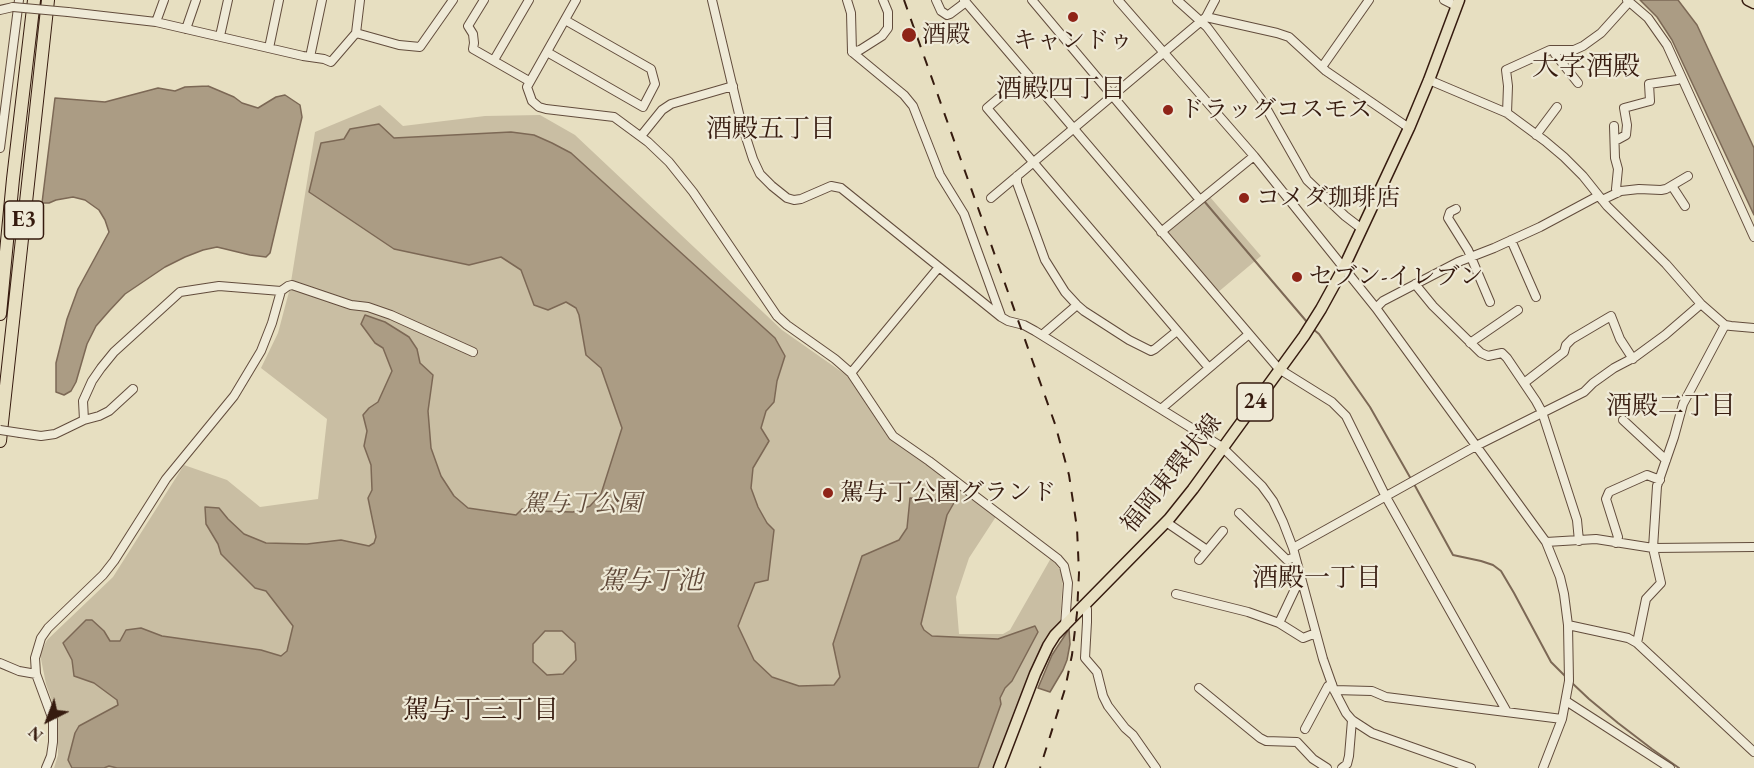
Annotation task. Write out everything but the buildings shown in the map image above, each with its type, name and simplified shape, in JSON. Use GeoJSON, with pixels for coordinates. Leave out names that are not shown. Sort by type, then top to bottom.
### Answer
{"type":"FeatureCollection","features":[{"type":"Feature","properties":{"kind":"highway","name":"E3"},"geometry":{"type":"LineString","coordinates":[[0,314],[34,0]]}},
{"type":"Feature","properties":{"kind":"highway","name":"E3"},"geometry":{"type":"LineString","coordinates":[[0,441],[48,0]]}},
{"type":"Feature","properties":{"kind":"main road"},"geometry":{"type":"LineString","coordinates":[[1748,0],[1754,3]]}},
{"type":"Feature","properties":{"kind":"main road","name":"福岡東環状線"},"geometry":{"type":"LineString","coordinates":[[999,768],[1051,641],[1166,522],[1193,489],[1304,336],[1344,267],[1409,128],[1457,3]]}},
{"type":"Feature","properties":{"kind":"street"},"geometry":{"type":"LineString","coordinates":[[156,22],[164,0]]}},
{"type":"Feature","properties":{"kind":"street"},"geometry":{"type":"LineString","coordinates":[[186,29],[196,0]]}},
{"type":"Feature","properties":{"kind":"street"},"geometry":{"type":"LineString","coordinates":[[219,36],[228,0]]}},
{"type":"Feature","properties":{"kind":"street"},"geometry":{"type":"LineString","coordinates":[[269,48],[279,0]]}},
{"type":"Feature","properties":{"kind":"street"},"geometry":{"type":"LineString","coordinates":[[310,57],[322,0]]}},
{"type":"Feature","properties":{"kind":"street"},"geometry":{"type":"LineString","coordinates":[[0,10],[16,4],[156,22],[331,62],[357,33],[360,0]]}},
{"type":"Feature","properties":{"kind":"street"},"geometry":{"type":"LineString","coordinates":[[484,0],[468,26],[473,34],[473,49],[529,81]]}},
{"type":"Feature","properties":{"kind":"street"},"geometry":{"type":"LineString","coordinates":[[494,60],[529,0]]}},
{"type":"Feature","properties":{"kind":"street"},"geometry":{"type":"LineString","coordinates":[[576,0],[529,81],[527,87],[532,101],[539,107],[614,117],[641,136],[669,162],[693,192],[777,316],[835,358],[851,373],[892,436],[929,461],[1059,560],[1064,566],[1068,583],[1065,626]]}},
{"type":"Feature","properties":{"kind":"street"},"geometry":{"type":"LineString","coordinates":[[712,0],[753,159],[760,174],[787,198],[794,200],[831,186],[841,188],[1001,317],[1024,325],[1042,335],[1222,447],[1255,478],[1273,501],[1294,553],[1316,633],[1341,706],[1352,720],[1372,733],[1471,768]]}},
{"type":"Feature","properties":{"kind":"street"},"geometry":{"type":"LineString","coordinates":[[847,0],[851,12],[852,52],[914,106],[940,175],[964,214],[1001,317]]}},
{"type":"Feature","properties":{"kind":"street"},"geometry":{"type":"LineString","coordinates":[[852,52],[860,50],[882,36],[888,28],[888,12],[883,0]]}},
{"type":"Feature","properties":{"kind":"street"},"geometry":{"type":"LineString","coordinates":[[936,0],[941,11],[947,15],[965,1],[1279,369],[1332,402],[1346,416],[1386,497],[1507,712]]}},
{"type":"Feature","properties":{"kind":"street"},"geometry":{"type":"LineString","coordinates":[[1032,0],[1200,200]]}},
{"type":"Feature","properties":{"kind":"street"},"geometry":{"type":"LineString","coordinates":[[1118,0],[1254,156],[1344,267],[1546,542],[1564,594],[1568,625],[1569,681],[1562,719],[1543,768]]}},
{"type":"Feature","properties":{"kind":"street"},"geometry":{"type":"LineString","coordinates":[[1177,0],[1202,19],[1261,99],[1307,180],[1362,229]]}},
{"type":"Feature","properties":{"kind":"street"},"geometry":{"type":"LineString","coordinates":[[991,198],[1202,19],[1215,0]]}},
{"type":"Feature","properties":{"kind":"street"},"geometry":{"type":"LineString","coordinates":[[1322,68],[1369,0]]}},
{"type":"Feature","properties":{"kind":"street"},"geometry":{"type":"LineString","coordinates":[[1444,0],[1457,3]]}},
{"type":"Feature","properties":{"kind":"street"},"geometry":{"type":"LineString","coordinates":[[357,33],[399,45],[420,47],[451,1]]}},
{"type":"Feature","properties":{"kind":"street"},"geometry":{"type":"LineString","coordinates":[[1507,113],[1506,70],[1550,50],[1574,50],[1593,41],[1626,7],[1628,1],[1648,18],[1659,32],[1754,237]]}},
{"type":"Feature","properties":{"kind":"street"},"geometry":{"type":"LineString","coordinates":[[0,148],[16,4]]}},
{"type":"Feature","properties":{"kind":"street"},"geometry":{"type":"LineString","coordinates":[[1202,19],[1289,37],[1322,68],[1409,128]]}},
{"type":"Feature","properties":{"kind":"street"},"geometry":{"type":"LineString","coordinates":[[547,52],[643,107],[655,84],[651,69],[564,20]]}},
{"type":"Feature","properties":{"kind":"street"},"geometry":{"type":"LineString","coordinates":[[1554,50],[1578,83]]}},
{"type":"Feature","properties":{"kind":"street"},"geometry":{"type":"LineString","coordinates":[[1027,74],[987,108],[1209,368]]}},
{"type":"Feature","properties":{"kind":"street"},"geometry":{"type":"LineString","coordinates":[[1615,141],[1627,132],[1624,108],[1650,101],[1649,84],[1682,78]]}},
{"type":"Feature","properties":{"kind":"street"},"geometry":{"type":"LineString","coordinates":[[1429,80],[1507,113],[1536,135],[1564,157],[1583,176],[1600,198],[1666,264],[1701,304],[1725,325],[1754,328]]}},
{"type":"Feature","properties":{"kind":"street"},"geometry":{"type":"LineString","coordinates":[[641,136],[662,110],[671,104],[733,86]]}},
{"type":"Feature","properties":{"kind":"street"},"geometry":{"type":"LineString","coordinates":[[1536,135],[1557,107]]}},
{"type":"Feature","properties":{"kind":"street"},"geometry":{"type":"LineString","coordinates":[[1614,126],[1615,158],[1618,168],[1617,193]]}},
{"type":"Feature","properties":{"kind":"street"},"geometry":{"type":"LineString","coordinates":[[1161,232],[1254,156]]}},
{"type":"Feature","properties":{"kind":"street"},"geometry":{"type":"LineString","coordinates":[[1017,176],[1017,183],[1045,260],[1065,292],[1077,305],[1129,340],[1151,351],[1178,330]]}},
{"type":"Feature","properties":{"kind":"street"},"geometry":{"type":"LineString","coordinates":[[1376,308],[1383,301],[1415,284],[1600,198],[1639,189],[1661,190],[1688,176]]}},
{"type":"Feature","properties":{"kind":"street"},"geometry":{"type":"LineString","coordinates":[[1672,186],[1685,206]]}},
{"type":"Feature","properties":{"kind":"street"},"geometry":{"type":"LineString","coordinates":[[1456,209],[1450,212],[1448,218],[1471,257],[1490,302]]}},
{"type":"Feature","properties":{"kind":"street"},"geometry":{"type":"LineString","coordinates":[[1512,240],[1536,297]]}},
{"type":"Feature","properties":{"kind":"street"},"geometry":{"type":"LineString","coordinates":[[851,373],[939,267]]}},
{"type":"Feature","properties":{"kind":"street"},"geometry":{"type":"LineString","coordinates":[[1415,284],[1433,306],[1481,353],[1488,356],[1502,353],[1524,383],[1542,412],[1578,526],[1579,541]]}},
{"type":"Feature","properties":{"kind":"street"},"geometry":{"type":"LineString","coordinates":[[46,768],[51,756],[53,720],[36,674],[35,658],[41,638],[48,628],[103,575],[114,561],[166,479],[214,421],[248,373],[261,351],[281,291],[292,285],[351,305],[368,307],[473,352]]}},
{"type":"Feature","properties":{"kind":"street"},"geometry":{"type":"LineString","coordinates":[[84,420],[84,401],[100,368],[114,352],[180,292],[219,286],[281,291]]}},
{"type":"Feature","properties":{"kind":"street"},"geometry":{"type":"LineString","coordinates":[[1239,513],[1287,560],[1294,553],[1386,497],[1476,446],[1584,392],[1607,373],[1633,359],[1665,335],[1701,304]]}},
{"type":"Feature","properties":{"kind":"street"},"geometry":{"type":"LineString","coordinates":[[1042,335],[1077,305]]}},
{"type":"Feature","properties":{"kind":"street"},"geometry":{"type":"LineString","coordinates":[[1470,343],[1518,310]]}},
{"type":"Feature","properties":{"kind":"street"},"geometry":{"type":"LineString","coordinates":[[1524,383],[1564,352],[1566,345],[1572,339],[1611,316],[1620,339],[1633,359]]}},
{"type":"Feature","properties":{"kind":"street"},"geometry":{"type":"LineString","coordinates":[[1636,643],[1646,599],[1661,583],[1653,548],[1657,486],[1683,404],[1725,325]]}},
{"type":"Feature","properties":{"kind":"street"},"geometry":{"type":"LineString","coordinates":[[1161,409],[1249,334]]}},
{"type":"Feature","properties":{"kind":"street"},"geometry":{"type":"LineString","coordinates":[[0,430],[41,436],[55,434],[109,411],[134,389]]}},
{"type":"Feature","properties":{"kind":"street"},"geometry":{"type":"LineString","coordinates":[[1623,420],[1666,460]]}},
{"type":"Feature","properties":{"kind":"street"},"geometry":{"type":"LineString","coordinates":[[1616,543],[1618,537],[1606,499],[1609,492],[1647,475],[1660,480]]}},
{"type":"Feature","properties":{"kind":"street"},"geometry":{"type":"LineString","coordinates":[[1166,522],[1207,549]]}},
{"type":"Feature","properties":{"kind":"street"},"geometry":{"type":"LineString","coordinates":[[1199,560],[1222,531]]}},
{"type":"Feature","properties":{"kind":"street"},"geometry":{"type":"LineString","coordinates":[[1546,542],[1596,538],[1653,548],[1754,547]]}},
{"type":"Feature","properties":{"kind":"street"},"geometry":{"type":"LineString","coordinates":[[1279,623],[1296,587],[1302,585]]}},
{"type":"Feature","properties":{"kind":"street"},"geometry":{"type":"LineString","coordinates":[[1176,594],[1279,623],[1303,638],[1316,633]]}},
{"type":"Feature","properties":{"kind":"street"},"geometry":{"type":"LineString","coordinates":[[1084,606],[1087,609],[1085,658],[1097,672],[1108,706],[1139,743],[1156,768]]}},
{"type":"Feature","properties":{"kind":"street"},"geometry":{"type":"LineString","coordinates":[[1568,625],[1628,638],[1636,643],[1754,752]]}},
{"type":"Feature","properties":{"kind":"street"},"geometry":{"type":"LineString","coordinates":[[0,663],[19,671],[36,674]]}},
{"type":"Feature","properties":{"kind":"street"},"geometry":{"type":"LineString","coordinates":[[1305,729],[1328,686],[1372,691],[1386,697],[1562,719]]}},
{"type":"Feature","properties":{"kind":"street"},"geometry":{"type":"LineString","coordinates":[[1199,688],[1260,738],[1266,741],[1297,742],[1322,767]]}},
{"type":"Feature","properties":{"kind":"street"},"geometry":{"type":"LineString","coordinates":[[1566,701],[1670,768]]}},
{"type":"Feature","properties":{"kind":"street"},"geometry":{"type":"LineString","coordinates":[[1342,768],[1347,764],[1349,756],[1352,720]]}},
{"type":"Feature","properties":{"kind":"green space","name":"駕与丁池"},"geometry":{"type":"Polygon","coordinates":[[[380,105],[403,126],[485,116],[540,115],[575,135],[782,330],[849,377],[891,437],[997,515],[969,558],[956,597],[959,634],[1003,634],[1010,630],[1051,558],[1063,574],[1060,623],[1046,640],[1031,670],[993,768],[54,768],[58,755],[58,718],[46,684],[40,654],[47,640],[113,577],[184,465],[227,480],[260,507],[318,499],[327,419],[261,368],[278,333],[290,288],[315,132],[380,105]]]}},
{"type":"Feature","properties":{"kind":"green space"},"geometry":{"type":"Polygon","coordinates":[[[1210,197],[1261,256],[1217,293],[1167,233],[1210,197]]]}},
{"type":"Feature","properties":{"kind":"water"},"geometry":{"type":"Polygon","coordinates":[[[1640,0],[1678,0],[1697,25],[1754,148],[1754,215],[1672,40],[1657,17],[1640,0]]]}},
{"type":"Feature","properties":{"kind":"water"},"geometry":{"type":"Polygon","coordinates":[[[208,86],[242,103],[258,108],[276,97],[285,95],[300,105],[302,117],[270,253],[266,257],[217,247],[203,250],[165,267],[125,294],[96,326],[87,344],[76,382],[71,391],[64,395],[56,392],[56,363],[67,319],[78,289],[109,232],[99,210],[85,200],[73,197],[42,203],[55,98],[105,102],[158,88],[175,91],[185,87],[208,86]]]}},
{"type":"Feature","properties":{"kind":"water","name":"駕与丁池"},"geometry":{"type":"Polygon","coordinates":[[[379,124],[394,138],[511,132],[534,135],[552,143],[571,153],[775,338],[785,356],[777,381],[774,402],[766,411],[761,428],[769,441],[753,468],[751,488],[758,507],[774,530],[768,580],[755,583],[738,626],[754,660],[772,677],[799,686],[834,685],[840,677],[833,644],[862,556],[899,540],[907,528],[910,498],[955,501],[947,515],[921,624],[924,630],[932,636],[998,639],[1035,626],[1038,632],[1012,681],[1000,698],[1001,704],[978,768],[117,768],[109,766],[72,768],[68,760],[79,726],[118,705],[117,700],[94,683],[74,676],[72,660],[63,643],[86,620],[92,620],[104,631],[110,641],[120,641],[126,630],[141,628],[162,636],[261,650],[281,656],[287,651],[293,626],[266,591],[255,588],[221,554],[206,524],[205,507],[219,508],[244,534],[266,543],[307,544],[341,540],[369,546],[374,543],[376,537],[368,498],[372,490],[371,465],[364,446],[367,431],[363,415],[378,402],[392,371],[383,348],[375,343],[361,324],[365,315],[385,322],[409,337],[417,349],[420,363],[433,375],[428,411],[431,448],[441,476],[454,496],[468,508],[516,515],[522,509],[573,512],[590,506],[601,494],[622,428],[601,368],[586,355],[576,308],[566,302],[548,310],[534,305],[521,270],[501,257],[469,265],[394,249],[309,192],[321,143],[344,139],[350,129],[379,124]],[[545,631],[533,644],[533,662],[547,675],[563,674],[576,660],[575,643],[562,631],[545,631]]]}},
{"type":"Feature","properties":{"kind":"water"},"geometry":{"type":"Polygon","coordinates":[[[1069,629],[1070,644],[1063,670],[1050,692],[1038,688],[1052,655],[1069,629]]]}},
{"type":"Feature","properties":{"kind":"waterway"},"geometry":{"type":"LineString","coordinates":[[1204,201],[1307,322]]}},
{"type":"Feature","properties":{"kind":"waterway"},"geometry":{"type":"LineString","coordinates":[[1313,329],[1319,334],[1370,407],[1411,479]]}},
{"type":"Feature","properties":{"kind":"waterway"},"geometry":{"type":"LineString","coordinates":[[1414,484],[1453,555],[1481,561],[1501,571],[1551,662],[1567,678]]}},
{"type":"Feature","properties":{"kind":"waterway"},"geometry":{"type":"LineString","coordinates":[[1571,682],[1618,723],[1679,768]]}},
{"type":"Feature","properties":{"kind":"railway"},"geometry":{"type":"LineString","coordinates":[[904,0],[1055,424],[1069,475],[1077,528],[1079,573],[1077,613],[1065,689],[1040,768]]}},
{"type":"Feature","properties":{"kind":"place","name":"キャンドゥ"},"geometry":{"type":"Point","coordinates":[1073,17]}},
{"type":"Feature","properties":{"kind":"place","name":"酒殿"},"geometry":{"type":"Point","coordinates":[909,35]}},
{"type":"Feature","properties":{"kind":"place","name":"ドラッグコスモス"},"geometry":{"type":"Point","coordinates":[1168,110]}},
{"type":"Feature","properties":{"kind":"place","name":"コメダ珈琲店"},"geometry":{"type":"Point","coordinates":[1244,198]}},
{"type":"Feature","properties":{"kind":"place","name":"セブン-イレブン"},"geometry":{"type":"Point","coordinates":[1297,277]}},
{"type":"Feature","properties":{"kind":"place","name":"駕与丁公園グランド"},"geometry":{"type":"Point","coordinates":[828,493]}},
{"type":"Feature","properties":{"kind":"district","name":"大字酒殿"},"geometry":{"type":"Point","coordinates":[1586,68]}},
{"type":"Feature","properties":{"kind":"district","name":"酒殿四丁目"},"geometry":{"type":"Point","coordinates":[1061,90]}},
{"type":"Feature","properties":{"kind":"district","name":"酒殿五丁目"},"geometry":{"type":"Point","coordinates":[771,130]}},
{"type":"Feature","properties":{"kind":"district","name":"酒殿二丁目"},"geometry":{"type":"Point","coordinates":[1671,407]}},
{"type":"Feature","properties":{"kind":"district","name":"酒殿一丁目"},"geometry":{"type":"Point","coordinates":[1317,579]}},
{"type":"Feature","properties":{"kind":"district","name":"駕与丁三丁目"},"geometry":{"type":"Point","coordinates":[481,711]}},
{"type":"Feature","properties":{"kind":"park label","name":"駕与丁公園"},"geometry":{"type":"Point","coordinates":[582,504]}}]}
